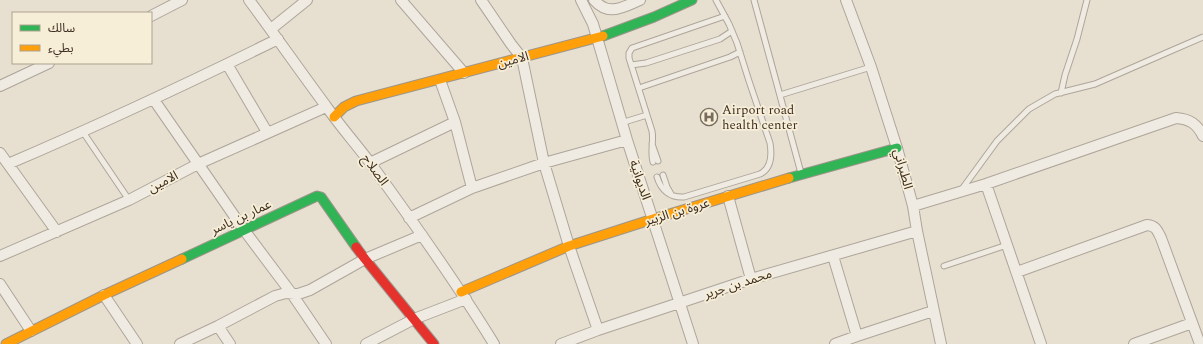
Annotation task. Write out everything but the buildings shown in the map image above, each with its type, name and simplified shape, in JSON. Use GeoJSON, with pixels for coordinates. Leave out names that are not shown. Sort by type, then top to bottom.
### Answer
{"type":"FeatureCollection","features":[{"type":"Feature","properties":{"kind":"street"},"geometry":{"type":"LineString","coordinates":[[152,15],[182,0]]}},
{"type":"Feature","properties":{"kind":"street","name":"الصلاح"},"geometry":{"type":"LineString","coordinates":[[249,0],[271,28],[326,107],[370,163],[422,234],[494,344]]}},
{"type":"Feature","properties":{"kind":"street"},"geometry":{"type":"LineString","coordinates":[[271,28],[307,0]]}},
{"type":"Feature","properties":{"kind":"street"},"geometry":{"type":"LineString","coordinates":[[402,0],[464,73]]}},
{"type":"Feature","properties":{"kind":"street"},"geometry":{"type":"LineString","coordinates":[[481,0],[522,58],[544,163],[569,246],[598,330]]}},
{"type":"Feature","properties":{"kind":"street","name":"الديوانية"},"geometry":{"type":"LineString","coordinates":[[581,0],[593,24],[621,123],[693,344]]}},
{"type":"Feature","properties":{"kind":"street"},"geometry":{"type":"LineString","coordinates":[[594,0],[602,7],[612,10],[624,7],[640,0]]}},
{"type":"Feature","properties":{"kind":"street","name":"الامين"},"geometry":{"type":"LineString","coordinates":[[334,116],[344,107],[356,101],[597,38],[654,17],[692,0]]}},
{"type":"Feature","properties":{"kind":"street","name":"الطبراني"},"geometry":{"type":"LineString","coordinates":[[846,0],[871,67],[897,148],[913,206],[933,311],[941,344]]}},
{"type":"Feature","properties":{"kind":"street"},"geometry":{"type":"LineString","coordinates":[[8,164],[154,100],[278,39]]}},
{"type":"Feature","properties":{"kind":"street"},"geometry":{"type":"LineString","coordinates":[[0,86],[47,64]]}},
{"type":"Feature","properties":{"kind":"street"},"geometry":{"type":"LineString","coordinates":[[227,64],[268,132]]}},
{"type":"Feature","properties":{"kind":"street"},"geometry":{"type":"LineString","coordinates":[[440,80],[455,122],[472,188]]}},
{"type":"Feature","properties":{"kind":"street"},"geometry":{"type":"LineString","coordinates":[[154,100],[244,230],[292,294],[326,344]]}},
{"type":"Feature","properties":{"kind":"street","name":"الامين"},"geometry":{"type":"LineString","coordinates":[[0,256],[129,200],[198,164],[326,107]]}},
{"type":"Feature","properties":{"kind":"street"},"geometry":{"type":"LineString","coordinates":[[913,206],[986,184],[1176,118],[1185,118],[1195,124],[1203,136]]}},
{"type":"Feature","properties":{"kind":"street"},"geometry":{"type":"LineString","coordinates":[[370,163],[455,122]]}},
{"type":"Feature","properties":{"kind":"street"},"geometry":{"type":"LineString","coordinates":[[409,218],[472,188],[544,163],[627,140]]}},
{"type":"Feature","properties":{"kind":"street","name":"عروة بن الزبير"},"geometry":{"type":"LineString","coordinates":[[366,344],[414,319],[569,246],[728,196],[897,148]]}},
{"type":"Feature","properties":{"kind":"street"},"geometry":{"type":"LineString","coordinates":[[0,153],[57,232]]}},
{"type":"Feature","properties":{"kind":"street"},"geometry":{"type":"LineString","coordinates":[[986,184],[1041,344]]}},
{"type":"Feature","properties":{"kind":"street","name":"عمار بن ياسر"},"geometry":{"type":"LineString","coordinates":[[6,344],[104,295],[317,196],[321,197],[366,259],[434,344]]}},
{"type":"Feature","properties":{"kind":"street"},"geometry":{"type":"LineString","coordinates":[[728,196],[751,279]]}},
{"type":"Feature","properties":{"kind":"street"},"geometry":{"type":"LineString","coordinates":[[1017,272],[1147,225],[1153,226],[1158,231],[1161,238],[1200,344]]}},
{"type":"Feature","properties":{"kind":"street","name":"محمد بن جرير"},"geometry":{"type":"LineString","coordinates":[[561,344],[598,330],[751,279],[917,231]]}},
{"type":"Feature","properties":{"kind":"street"},"geometry":{"type":"LineString","coordinates":[[180,344],[275,296],[286,293],[298,294],[310,290],[366,259],[422,234]]}},
{"type":"Feature","properties":{"kind":"street"},"geometry":{"type":"LineString","coordinates":[[833,256],[857,336]]}},
{"type":"Feature","properties":{"kind":"street"},"geometry":{"type":"LineString","coordinates":[[0,284],[31,331]]}},
{"type":"Feature","properties":{"kind":"street"},"geometry":{"type":"LineString","coordinates":[[104,295],[137,344]]}},
{"type":"Feature","properties":{"kind":"street"},"geometry":{"type":"LineString","coordinates":[[835,344],[933,311]]}},
{"type":"Feature","properties":{"kind":"street"},"geometry":{"type":"LineString","coordinates":[[1134,344],[1192,323]]}},
{"type":"Feature","properties":{"kind":"street"},"geometry":{"type":"LineString","coordinates":[[218,326],[230,344]]}},
{"type":"Feature","properties":{"kind":"lane"},"geometry":{"type":"LineString","coordinates":[[660,176],[662,188],[672,195],[680,197],[760,174],[769,166],[771,154],[770,143],[740,52],[732,31],[716,0]]}},
{"type":"Feature","properties":{"kind":"lane"},"geometry":{"type":"LineString","coordinates":[[754,0],[802,174]]}},
{"type":"Feature","properties":{"kind":"lane"},"geometry":{"type":"LineString","coordinates":[[1061,93],[1087,0]]}},
{"type":"Feature","properties":{"kind":"lane"},"geometry":{"type":"LineString","coordinates":[[653,162],[651,153],[652,131],[629,53],[632,48],[725,16]]}},
{"type":"Feature","properties":{"kind":"lane"},"geometry":{"type":"LineString","coordinates":[[632,65],[646,63],[720,39],[732,31]]}},
{"type":"Feature","properties":{"kind":"lane"},"geometry":{"type":"LineString","coordinates":[[960,192],[997,141],[1029,109],[1055,94],[1095,84],[1203,37]]}},
{"type":"Feature","properties":{"kind":"lane"},"geometry":{"type":"LineString","coordinates":[[639,88],[724,59],[740,52]]}},
{"type":"Feature","properties":{"kind":"lane"},"geometry":{"type":"LineString","coordinates":[[780,95],[871,67]]}},
{"type":"Feature","properties":{"kind":"lane"},"geometry":{"type":"LineString","coordinates":[[621,123],[647,115]]}},
{"type":"Feature","properties":{"kind":"lane"},"geometry":{"type":"LineString","coordinates":[[83,132],[129,200]]}},
{"type":"Feature","properties":{"kind":"lane"},"geometry":{"type":"LineString","coordinates":[[652,144],[658,161]]}},
{"type":"Feature","properties":{"kind":"lane"},"geometry":{"type":"LineString","coordinates":[[944,266],[1008,245]]}},
{"type":"Feature","properties":{"kind":"traffic: fast"},"geometry":{"type":"LineString","coordinates":[[603,36],[654,17],[692,0]]}},
{"type":"Feature","properties":{"kind":"traffic: fast"},"geometry":{"type":"LineString","coordinates":[[789,178],[897,148]]}},
{"type":"Feature","properties":{"kind":"traffic: fast"},"geometry":{"type":"LineString","coordinates":[[182,259],[317,196],[321,197],[356,247]]}},
{"type":"Feature","properties":{"kind":"traffic: slow"},"geometry":{"type":"LineString","coordinates":[[334,117],[344,107],[356,101],[603,36]]}},
{"type":"Feature","properties":{"kind":"traffic: slow"},"geometry":{"type":"LineString","coordinates":[[461,292],[569,246],[789,178]]}},
{"type":"Feature","properties":{"kind":"traffic: slow"},"geometry":{"type":"LineString","coordinates":[[6,344],[104,295],[182,259]]}},
{"type":"Feature","properties":{"kind":"traffic: jam"},"geometry":{"type":"LineString","coordinates":[[356,247],[434,344]]}},
{"type":"Feature","properties":{"kind":"place","name":"Airport road health center"},"geometry":{"type":"Point","coordinates":[709,117]}}]}
